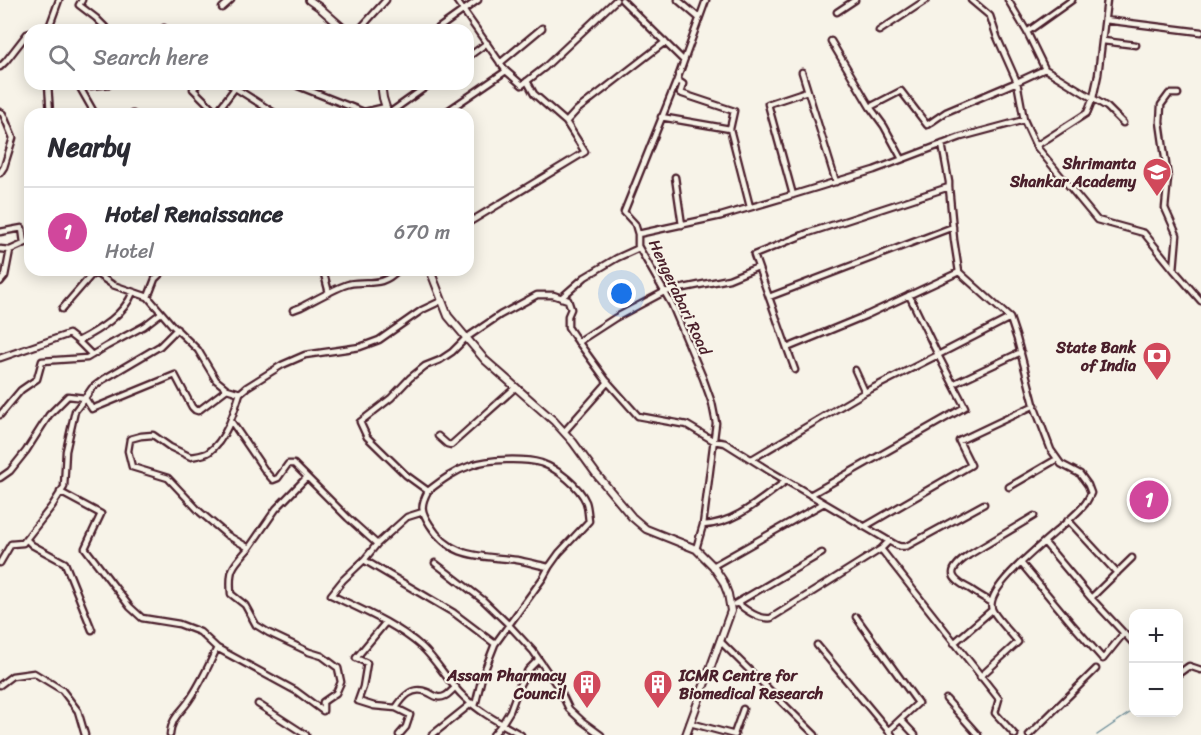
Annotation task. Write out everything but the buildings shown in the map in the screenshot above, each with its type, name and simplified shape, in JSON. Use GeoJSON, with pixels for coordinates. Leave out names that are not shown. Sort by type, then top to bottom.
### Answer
{"type":"FeatureCollection","features":[{"type":"Feature","properties":{"kind":"main road"},"geometry":{"type":"LineString","coordinates":[[309,0],[338,24]]}},
{"type":"Feature","properties":{"kind":"main road"},"geometry":{"type":"LineString","coordinates":[[382,90],[386,108]]}},
{"type":"Feature","properties":{"kind":"main road"},"geometry":{"type":"LineString","coordinates":[[431,276],[448,316],[466,338],[485,360],[554,421],[632,518],[646,529],[696,549],[713,566],[723,581],[734,605],[686,735]]}},
{"type":"Feature","properties":{"kind":"street"},"geometry":{"type":"LineString","coordinates":[[50,24],[59,0]]}},
{"type":"Feature","properties":{"kind":"street"},"geometry":{"type":"LineString","coordinates":[[82,0],[79,5],[102,24]]}},
{"type":"Feature","properties":{"kind":"street"},"geometry":{"type":"LineString","coordinates":[[222,8],[231,0]]}},
{"type":"Feature","properties":{"kind":"street"},"geometry":{"type":"LineString","coordinates":[[456,0],[472,24]]}},
{"type":"Feature","properties":{"kind":"street"},"geometry":{"type":"LineString","coordinates":[[445,24],[477,0]]}},
{"type":"Feature","properties":{"kind":"street"},"geometry":{"type":"LineString","coordinates":[[474,26],[506,71],[522,85],[544,68],[609,2],[616,0]]}},
{"type":"Feature","properties":{"kind":"street"},"geometry":{"type":"LineString","coordinates":[[622,0],[683,60]]}},
{"type":"Feature","properties":{"kind":"street"},"geometry":{"type":"LineString","coordinates":[[678,0],[699,18]]}},
{"type":"Feature","properties":{"kind":"street","name":"Hengerabari Road"},"geometry":{"type":"LineString","coordinates":[[696,549],[703,525],[716,423],[712,403],[672,305],[639,248],[635,224],[624,212],[677,80],[706,0]]}},
{"type":"Feature","properties":{"kind":"street"},"geometry":{"type":"LineString","coordinates":[[837,12],[855,0]]}},
{"type":"Feature","properties":{"kind":"street"},"geometry":{"type":"LineString","coordinates":[[879,31],[926,0]]}},
{"type":"Feature","properties":{"kind":"street"},"geometry":{"type":"LineString","coordinates":[[971,0],[990,16],[1017,82],[1024,120],[1036,146],[1097,220],[1144,233],[1201,301]]}},
{"type":"Feature","properties":{"kind":"street"},"geometry":{"type":"LineString","coordinates":[[1008,0],[1045,69],[1107,107],[1123,123]]}},
{"type":"Feature","properties":{"kind":"street"},"geometry":{"type":"LineString","coordinates":[[1027,32],[1072,0]]}},
{"type":"Feature","properties":{"kind":"street"},"geometry":{"type":"LineString","coordinates":[[1036,146],[1087,112],[1093,98],[1103,41],[1107,0]]}},
{"type":"Feature","properties":{"kind":"street"},"geometry":{"type":"LineString","coordinates":[[364,24],[383,1]]}},
{"type":"Feature","properties":{"kind":"street"},"geometry":{"type":"LineString","coordinates":[[1105,20],[1201,32]]}},
{"type":"Feature","properties":{"kind":"street"},"geometry":{"type":"LineString","coordinates":[[500,63],[542,28]]}},
{"type":"Feature","properties":{"kind":"street"},"geometry":{"type":"LineString","coordinates":[[0,66],[24,38]]}},
{"type":"Feature","properties":{"kind":"street"},"geometry":{"type":"LineString","coordinates":[[831,41],[902,159]]}},
{"type":"Feature","properties":{"kind":"street"},"geometry":{"type":"LineString","coordinates":[[1103,41],[1136,45]]}},
{"type":"Feature","properties":{"kind":"street"},"geometry":{"type":"LineString","coordinates":[[567,122],[577,110],[665,42]]}},
{"type":"Feature","properties":{"kind":"street"},"geometry":{"type":"LineString","coordinates":[[474,53],[487,44]]}},
{"type":"Feature","properties":{"kind":"street"},"geometry":{"type":"LineString","coordinates":[[870,107],[900,91],[927,125],[946,112],[1045,69]]}},
{"type":"Feature","properties":{"kind":"street"},"geometry":{"type":"LineString","coordinates":[[452,108],[506,71]]}},
{"type":"Feature","properties":{"kind":"street"},"geometry":{"type":"LineString","coordinates":[[801,72],[836,182]]}},
{"type":"Feature","properties":{"kind":"street"},"geometry":{"type":"LineString","coordinates":[[677,80],[683,84],[680,93],[734,111],[730,129],[750,207]]}},
{"type":"Feature","properties":{"kind":"street"},"geometry":{"type":"LineString","coordinates":[[474,219],[585,153],[567,122],[534,93],[527,81]]}},
{"type":"Feature","properties":{"kind":"street"},"geometry":{"type":"LineString","coordinates":[[48,90],[50,108]]}},
{"type":"Feature","properties":{"kind":"street"},"geometry":{"type":"LineString","coordinates":[[82,90],[92,108]]}},
{"type":"Feature","properties":{"kind":"street"},"geometry":{"type":"LineString","coordinates":[[194,90],[212,108]]}},
{"type":"Feature","properties":{"kind":"street"},"geometry":{"type":"LineString","coordinates":[[221,108],[234,90]]}},
{"type":"Feature","properties":{"kind":"street"},"geometry":{"type":"LineString","coordinates":[[238,90],[267,108]]}},
{"type":"Feature","properties":{"kind":"street"},"geometry":{"type":"LineString","coordinates":[[306,90],[353,108]]}},
{"type":"Feature","properties":{"kind":"street"},"geometry":{"type":"LineString","coordinates":[[392,108],[420,90]]}},
{"type":"Feature","properties":{"kind":"street"},"geometry":{"type":"LineString","coordinates":[[793,195],[768,104],[807,91]]}},
{"type":"Feature","properties":{"kind":"street"},"geometry":{"type":"LineString","coordinates":[[1174,270],[1177,235],[1165,208],[1168,178],[1160,122],[1161,105],[1169,94],[1178,94]]}},
{"type":"Feature","properties":{"kind":"street"},"geometry":{"type":"LineString","coordinates":[[0,112],[13,138],[0,173]]}},
{"type":"Feature","properties":{"kind":"street"},"geometry":{"type":"LineString","coordinates":[[661,117],[730,129]]}},
{"type":"Feature","properties":{"kind":"street"},"geometry":{"type":"LineString","coordinates":[[638,234],[721,216],[793,195],[874,170],[961,137],[1024,120]]}},
{"type":"Feature","properties":{"kind":"street"},"geometry":{"type":"LineString","coordinates":[[942,144],[950,187],[959,272],[1010,318],[1035,405],[1051,450],[1061,464],[1080,474],[1088,484],[1091,494],[1085,505],[998,587],[991,602],[992,610],[1018,642],[980,677]]}},
{"type":"Feature","properties":{"kind":"street"},"geometry":{"type":"LineString","coordinates":[[675,177],[682,225]]}},
{"type":"Feature","properties":{"kind":"street"},"geometry":{"type":"LineString","coordinates":[[795,370],[754,255],[808,233],[950,187]]}},
{"type":"Feature","properties":{"kind":"street"},"geometry":{"type":"LineString","coordinates":[[769,297],[953,227]]}},
{"type":"Feature","properties":{"kind":"street"},"geometry":{"type":"LineString","coordinates":[[0,231],[22,228],[24,243],[10,250],[0,249]]}},
{"type":"Feature","properties":{"kind":"street"},"geometry":{"type":"LineString","coordinates":[[561,298],[585,277],[639,248]]}},
{"type":"Feature","properties":{"kind":"street"},"geometry":{"type":"LineString","coordinates":[[0,282],[5,276],[10,250]]}},
{"type":"Feature","properties":{"kind":"street"},"geometry":{"type":"LineString","coordinates":[[578,342],[615,318],[664,292],[729,279],[758,267]]}},
{"type":"Feature","properties":{"kind":"street"},"geometry":{"type":"LineString","coordinates":[[788,348],[867,315],[959,272]]}},
{"type":"Feature","properties":{"kind":"street"},"geometry":{"type":"LineString","coordinates":[[62,309],[88,276]]}},
{"type":"Feature","properties":{"kind":"street"},"geometry":{"type":"LineString","coordinates":[[100,276],[113,285],[148,297],[198,350],[216,380],[227,389],[240,393]]}},
{"type":"Feature","properties":{"kind":"street"},"geometry":{"type":"LineString","coordinates":[[148,297],[158,276]]}},
{"type":"Feature","properties":{"kind":"street"},"geometry":{"type":"LineString","coordinates":[[325,276],[329,293]]}},
{"type":"Feature","properties":{"kind":"street"},"geometry":{"type":"LineString","coordinates":[[293,310],[348,284],[376,283],[393,276]]}},
{"type":"Feature","properties":{"kind":"street"},"geometry":{"type":"LineString","coordinates":[[78,341],[111,319],[128,303],[133,292]]}},
{"type":"Feature","properties":{"kind":"street"},"geometry":{"type":"LineString","coordinates":[[428,491],[406,475],[367,437],[360,422],[391,398],[425,366],[452,352],[466,338],[500,315],[537,295],[553,295],[568,300],[571,309],[568,316],[568,327],[638,416],[687,425],[714,441],[725,443],[897,546],[907,546],[984,504]]}},
{"type":"Feature","properties":{"kind":"street"},"geometry":{"type":"LineString","coordinates":[[810,495],[965,407],[909,295]]}},
{"type":"Feature","properties":{"kind":"street"},"geometry":{"type":"LineString","coordinates":[[249,548],[227,535],[200,512],[168,478],[132,467],[128,451],[130,439],[153,435],[170,447],[191,457],[208,453],[220,440],[231,421],[240,393],[247,387],[282,365],[305,355],[360,347],[379,340],[422,310],[441,301]]}},
{"type":"Feature","properties":{"kind":"street"},"geometry":{"type":"LineString","coordinates":[[0,415],[21,390],[37,379],[42,361],[87,358],[144,327],[162,313]]}},
{"type":"Feature","properties":{"kind":"street"},"geometry":{"type":"LineString","coordinates":[[752,459],[865,392],[1010,318]]}},
{"type":"Feature","properties":{"kind":"street"},"geometry":{"type":"LineString","coordinates":[[0,563],[11,544],[23,543],[26,540],[64,487],[66,451],[75,411],[92,388],[160,346],[177,329]]}},
{"type":"Feature","properties":{"kind":"street"},"geometry":{"type":"LineString","coordinates":[[0,358],[69,334],[92,355]]}},
{"type":"Feature","properties":{"kind":"street"},"geometry":{"type":"LineString","coordinates":[[953,384],[1021,352]]}},
{"type":"Feature","properties":{"kind":"street"},"geometry":{"type":"LineString","coordinates":[[855,370],[865,392]]}},
{"type":"Feature","properties":{"kind":"street"},"geometry":{"type":"LineString","coordinates":[[85,398],[92,409],[175,375],[192,407],[198,411],[227,389]]}},
{"type":"Feature","properties":{"kind":"street"},"geometry":{"type":"LineString","coordinates":[[564,432],[609,382]]}},
{"type":"Feature","properties":{"kind":"street"},"geometry":{"type":"LineString","coordinates":[[438,436],[447,444],[452,445],[516,387]]}},
{"type":"Feature","properties":{"kind":"street"},"geometry":{"type":"LineString","coordinates":[[0,478],[10,471],[26,451],[48,415],[68,396],[85,398]]}},
{"type":"Feature","properties":{"kind":"street"},"geometry":{"type":"LineString","coordinates":[[864,527],[971,465],[959,441],[1035,405]]}},
{"type":"Feature","properties":{"kind":"street"},"geometry":{"type":"LineString","coordinates":[[231,421],[273,480],[278,478],[288,464],[294,464],[377,544]]}},
{"type":"Feature","properties":{"kind":"street"},"geometry":{"type":"LineString","coordinates":[[432,735],[474,704],[495,644],[559,553],[589,521],[586,504],[576,486],[541,463],[509,459],[474,464],[447,476],[428,491],[422,506],[423,512],[441,540],[455,550],[549,567]]}},
{"type":"Feature","properties":{"kind":"street"},"geometry":{"type":"LineString","coordinates":[[1009,487],[1058,459]]}},
{"type":"Feature","properties":{"kind":"street"},"geometry":{"type":"LineString","coordinates":[[60,492],[101,514],[85,548],[130,607],[142,618],[178,624],[200,632],[217,648],[296,692],[323,711],[322,702],[336,693],[341,682],[338,668],[322,656],[309,652],[256,625],[245,605],[231,594],[230,575],[234,564],[249,548],[276,509],[307,477]]}},
{"type":"Feature","properties":{"kind":"street"},"geometry":{"type":"LineString","coordinates":[[703,525],[714,525],[734,517],[786,481]]}},
{"type":"Feature","properties":{"kind":"street"},"geometry":{"type":"LineString","coordinates":[[713,566],[824,503]]}},
{"type":"Feature","properties":{"kind":"street"},"geometry":{"type":"LineString","coordinates":[[423,512],[407,517],[377,544],[331,596],[400,630],[421,646],[464,697],[521,735]]}},
{"type":"Feature","properties":{"kind":"street"},"geometry":{"type":"LineString","coordinates":[[991,602],[958,582],[953,577],[953,572],[959,562],[969,555],[1034,516]]}},
{"type":"Feature","properties":{"kind":"street"},"geometry":{"type":"LineString","coordinates":[[1068,520],[1117,573]]}},
{"type":"Feature","properties":{"kind":"street"},"geometry":{"type":"LineString","coordinates":[[26,540],[65,563],[92,630]]}},
{"type":"Feature","properties":{"kind":"street"},"geometry":{"type":"LineString","coordinates":[[734,605],[761,618],[771,618],[881,549],[889,541]]}},
{"type":"Feature","properties":{"kind":"street"},"geometry":{"type":"LineString","coordinates":[[1044,542],[1129,638]]}},
{"type":"Feature","properties":{"kind":"street"},"geometry":{"type":"LineString","coordinates":[[881,549],[999,699],[995,713],[1016,735]]}},
{"type":"Feature","properties":{"kind":"street"},"geometry":{"type":"LineString","coordinates":[[734,605],[822,553]]}},
{"type":"Feature","properties":{"kind":"street"},"geometry":{"type":"LineString","coordinates":[[1091,598],[1132,558]]}},
{"type":"Feature","properties":{"kind":"street"},"geometry":{"type":"LineString","coordinates":[[364,560],[454,612],[495,644]]}},
{"type":"Feature","properties":{"kind":"street"},"geometry":{"type":"LineString","coordinates":[[435,563],[483,600],[508,624],[533,651],[560,690],[569,709],[601,735]]}},
{"type":"Feature","properties":{"kind":"street"},"geometry":{"type":"LineString","coordinates":[[1022,563],[1103,659],[1124,633]]}},
{"type":"Feature","properties":{"kind":"street"},"geometry":{"type":"LineString","coordinates":[[954,643],[992,610]]}},
{"type":"Feature","properties":{"kind":"street"},"geometry":{"type":"LineString","coordinates":[[818,645],[890,733],[918,703],[856,616]]}},
{"type":"Feature","properties":{"kind":"street"},"geometry":{"type":"LineString","coordinates":[[386,622],[356,658],[367,663],[358,701],[374,706],[396,708],[410,715],[406,727],[399,735]]}},
{"type":"Feature","properties":{"kind":"street"},"geometry":{"type":"LineString","coordinates":[[720,641],[815,735]]}},
{"type":"Feature","properties":{"kind":"street"},"geometry":{"type":"LineString","coordinates":[[170,735],[171,726],[177,714],[189,700],[217,648]]}},
{"type":"Feature","properties":{"kind":"street"},"geometry":{"type":"LineString","coordinates":[[493,735],[510,711],[528,670],[538,660]]}},
{"type":"Feature","properties":{"kind":"street"},"geometry":{"type":"LineString","coordinates":[[1183,670],[1188,666],[1199,669]]}},
{"type":"Feature","properties":{"kind":"street"},"geometry":{"type":"LineString","coordinates":[[1029,735],[1096,669]]}},
{"type":"Feature","properties":{"kind":"street"},"geometry":{"type":"LineString","coordinates":[[0,685],[12,676],[34,673],[62,690],[78,711],[85,735]]}},
{"type":"Feature","properties":{"kind":"street"},"geometry":{"type":"LineString","coordinates":[[396,708],[410,692],[419,690],[435,697],[444,696],[456,687]]}},
{"type":"Feature","properties":{"kind":"street"},"geometry":{"type":"LineString","coordinates":[[946,699],[978,735]]}},
{"type":"Feature","properties":{"kind":"street"},"geometry":{"type":"LineString","coordinates":[[258,705],[306,735]]}},
{"type":"Feature","properties":{"kind":"street"},"geometry":{"type":"LineString","coordinates":[[690,723],[734,735],[743,709]]}},
{"type":"Feature","properties":{"kind":"street"},"geometry":{"type":"LineString","coordinates":[[901,720],[915,735]]}},
{"type":"Feature","properties":{"kind":"street"},"geometry":{"type":"LineString","coordinates":[[441,728],[446,735]]}},
{"type":"Feature","properties":{"kind":"waterway"},"geometry":{"type":"LineString","coordinates":[[1183,674],[1192,668]]}},
{"type":"Feature","properties":{"kind":"waterway"},"geometry":{"type":"LineString","coordinates":[[1097,735],[1129,713]]}},
{"type":"Feature","properties":{"kind":"place","name":"Shrimanta Shankar Academy"},"geometry":{"type":"Point","coordinates":[1157,198]}},
{"type":"Feature","properties":{"kind":"place","name":"State Bank of India"},"geometry":{"type":"Point","coordinates":[1157,382]}},
{"type":"Feature","properties":{"kind":"place","name":"Hotel Renaissance"},"geometry":{"type":"Point","coordinates":[1149,500]}},
{"type":"Feature","properties":{"kind":"place","name":"Assam Pharmacy Council"},"geometry":{"type":"Point","coordinates":[587,710]}},
{"type":"Feature","properties":{"kind":"place","name":"ICMR Centre for Biomedical Research"},"geometry":{"type":"Point","coordinates":[658,710]}}]}
